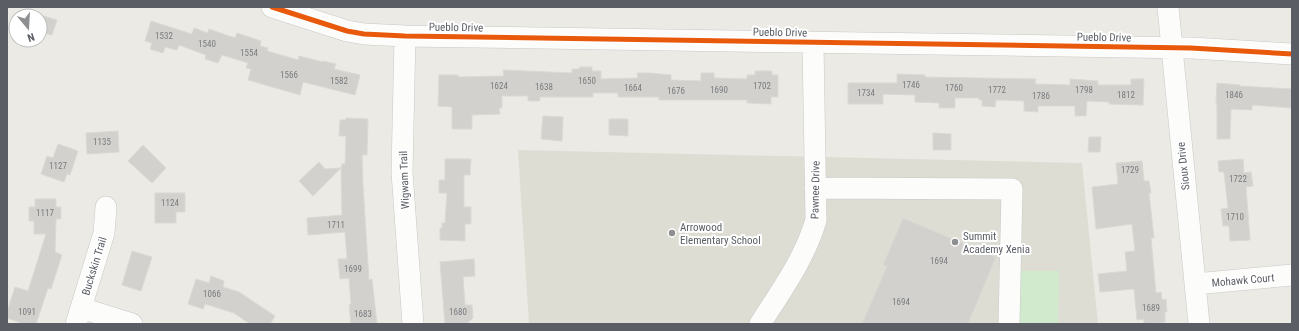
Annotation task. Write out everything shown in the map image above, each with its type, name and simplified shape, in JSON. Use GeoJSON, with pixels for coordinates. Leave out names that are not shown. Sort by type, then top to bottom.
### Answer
{"type":"FeatureCollection","features":[{"type":"Feature","properties":{"kind":"street","name":"Pueblo Drive"},"geometry":{"type":"LineString","coordinates":[[272,7],[347,31],[364,34],[405,36],[1172,48],[1292,54]]}},
{"type":"Feature","properties":{"kind":"street","name":"Sioux Drive"},"geometry":{"type":"LineString","coordinates":[[1168,7],[1199,324]]}},
{"type":"Feature","properties":{"kind":"street","name":"Wigwam Trail"},"geometry":{"type":"LineString","coordinates":[[405,36],[402,172],[413,324]]}},
{"type":"Feature","properties":{"kind":"street","name":"Pawnee Drive"},"geometry":{"type":"LineString","coordinates":[[760,324],[799,260],[810,238],[816,220],[813,43]]}},
{"type":"Feature","properties":{"kind":"street"},"geometry":{"type":"LineString","coordinates":[[815,188],[1012,189],[1009,324]]}},
{"type":"Feature","properties":{"kind":"street","name":"Buckskin Trail"},"geometry":{"type":"LineString","coordinates":[[78,316],[104,233],[106,207]]}},
{"type":"Feature","properties":{"kind":"street","name":"Mohawk Court"},"geometry":{"type":"LineString","coordinates":[[1195,284],[1292,275]]}},
{"type":"Feature","properties":{"kind":"street"},"geometry":{"type":"LineString","coordinates":[[78,316],[132,324]]}},
{"type":"Feature","properties":{"kind":"shaded area"},"geometry":{"type":"Polygon","coordinates":[[[518,150],[1082,163],[1098,324],[529,324],[518,150]]]}},
{"type":"Feature","properties":{"kind":"green space"},"geometry":{"type":"Polygon","coordinates":[[[1018,271],[1059,271],[1058,324],[1017,324],[1018,271]]]}},
{"type":"Feature","properties":{"kind":"building"},"geometry":{"type":"Polygon","coordinates":[[[48,17],[57,20],[52,35],[48,34],[48,17]]]}},
{"type":"Feature","properties":{"kind":"building"},"geometry":{"type":"Polygon","coordinates":[[[151,21],[192,34],[194,28],[208,33],[209,29],[235,38],[237,33],[261,41],[260,46],[268,48],[267,51],[298,60],[299,56],[336,64],[334,69],[360,75],[355,95],[303,82],[300,95],[248,80],[251,69],[246,68],[248,63],[222,55],[218,63],[205,59],[206,55],[179,45],[177,50],[165,47],[163,53],[150,49],[152,43],[145,41],[151,21]]]}},
{"type":"Feature","properties":{"kind":"building"},"geometry":{"type":"Polygon","coordinates":[[[580,67],[592,67],[592,71],[601,71],[601,79],[638,78],[637,73],[649,73],[671,75],[671,80],[701,81],[701,73],[714,73],[714,78],[747,79],[747,75],[755,75],[755,71],[772,71],[772,75],[778,75],[778,97],[771,97],[771,104],[747,103],[747,100],[659,100],[659,97],[618,97],[618,93],[593,93],[593,97],[540,97],[540,101],[528,101],[528,96],[502,96],[502,108],[499,108],[500,114],[472,115],[472,129],[452,129],[452,107],[438,106],[439,75],[458,75],[458,77],[504,76],[503,70],[572,73],[572,69],[579,69],[580,67]]]}},
{"type":"Feature","properties":{"kind":"building"},"geometry":{"type":"Polygon","coordinates":[[[897,74],[925,75],[925,77],[1036,79],[1035,84],[1070,85],[1070,79],[1098,81],[1098,85],[1131,85],[1131,79],[1144,79],[1143,105],[1109,104],[1109,102],[1087,101],[1086,116],[1075,116],[1075,106],[1038,106],[1038,112],[1024,111],[1024,101],[996,100],[995,107],[982,106],[982,100],[979,100],[979,98],[955,98],[955,108],[939,108],[939,103],[915,102],[915,95],[883,94],[883,104],[848,104],[848,83],[897,83],[897,74]]]}},
{"type":"Feature","properties":{"kind":"building"},"geometry":{"type":"Polygon","coordinates":[[[1217,83],[1240,85],[1239,86],[1292,89],[1292,108],[1252,105],[1252,110],[1231,109],[1230,139],[1217,139],[1217,83]]]}},
{"type":"Feature","properties":{"kind":"building"},"geometry":{"type":"Polygon","coordinates":[[[543,116],[563,117],[562,141],[541,139],[543,116]]]}},
{"type":"Feature","properties":{"kind":"building"},"geometry":{"type":"Polygon","coordinates":[[[346,118],[368,119],[367,155],[362,155],[363,185],[369,280],[372,279],[377,324],[351,324],[349,278],[340,279],[338,259],[347,259],[345,232],[308,235],[307,218],[342,215],[341,168],[342,164],[345,164],[346,136],[339,136],[340,120],[346,120],[346,118]]]}},
{"type":"Feature","properties":{"kind":"building"},"geometry":{"type":"Polygon","coordinates":[[[609,119],[628,119],[628,136],[609,135],[609,119]]]}},
{"type":"Feature","properties":{"kind":"building"},"geometry":{"type":"Polygon","coordinates":[[[118,131],[119,152],[87,154],[86,133],[118,131]]]}},
{"type":"Feature","properties":{"kind":"building"},"geometry":{"type":"Polygon","coordinates":[[[933,133],[951,134],[951,150],[933,150],[933,133]]]}},
{"type":"Feature","properties":{"kind":"building"},"geometry":{"type":"Polygon","coordinates":[[[1089,137],[1101,137],[1100,152],[1088,152],[1089,137]]]}},
{"type":"Feature","properties":{"kind":"building"},"geometry":{"type":"Polygon","coordinates":[[[58,144],[78,151],[70,175],[67,174],[64,182],[41,174],[47,156],[53,158],[58,144]]]}},
{"type":"Feature","properties":{"kind":"building"},"geometry":{"type":"Polygon","coordinates":[[[143,145],[166,168],[152,183],[128,161],[143,145]]]}},
{"type":"Feature","properties":{"kind":"building"},"geometry":{"type":"Polygon","coordinates":[[[445,159],[471,159],[470,175],[464,175],[464,207],[471,207],[471,224],[465,224],[465,241],[440,240],[440,228],[442,228],[442,223],[445,223],[447,193],[439,193],[439,180],[445,180],[445,159]]]}},
{"type":"Feature","properties":{"kind":"building"},"geometry":{"type":"Polygon","coordinates":[[[1243,159],[1244,173],[1251,172],[1253,186],[1246,187],[1250,240],[1230,241],[1229,226],[1223,226],[1221,209],[1228,208],[1224,172],[1219,172],[1218,161],[1243,159]]]}},
{"type":"Feature","properties":{"kind":"building"},"geometry":{"type":"Polygon","coordinates":[[[1142,161],[1144,181],[1149,181],[1151,193],[1149,193],[1154,238],[1151,238],[1156,293],[1161,292],[1162,300],[1166,299],[1167,312],[1165,312],[1165,322],[1144,324],[1144,319],[1137,320],[1134,289],[1100,292],[1098,274],[1127,271],[1125,252],[1135,251],[1132,224],[1096,229],[1092,187],[1118,184],[1116,163],[1142,161]]]}},
{"type":"Feature","properties":{"kind":"building"},"geometry":{"type":"Polygon","coordinates":[[[319,162],[325,169],[341,168],[313,196],[299,181],[319,162]]]}},
{"type":"Feature","properties":{"kind":"building"},"geometry":{"type":"Polygon","coordinates":[[[155,193],[185,193],[185,212],[176,212],[176,223],[155,223],[155,193]]]}},
{"type":"Feature","properties":{"kind":"building"},"geometry":{"type":"Polygon","coordinates":[[[35,199],[56,199],[56,207],[61,207],[61,219],[56,219],[55,252],[62,255],[51,289],[48,288],[36,324],[24,324],[7,318],[7,312],[15,287],[28,291],[46,234],[34,234],[34,221],[29,221],[29,207],[35,207],[35,199]]]}},
{"type":"Feature","properties":{"kind":"building"},"geometry":{"type":"Polygon","coordinates":[[[903,218],[996,257],[968,324],[862,324],[887,266],[883,265],[903,218]]]}},
{"type":"Feature","properties":{"kind":"building"},"geometry":{"type":"Polygon","coordinates":[[[132,251],[152,257],[141,291],[122,285],[132,251]]]}},
{"type":"Feature","properties":{"kind":"building"},"geometry":{"type":"Polygon","coordinates":[[[474,259],[475,276],[463,277],[465,305],[472,305],[473,318],[466,324],[445,324],[440,262],[474,259]]]}},
{"type":"Feature","properties":{"kind":"building"},"geometry":{"type":"Polygon","coordinates":[[[211,276],[224,281],[223,287],[239,292],[275,316],[270,324],[250,324],[234,313],[205,304],[203,309],[188,304],[196,279],[209,283],[211,276]]]}},
{"type":"Feature","properties":{"kind":"cycle path"},"geometry":{"type":"LineString","coordinates":[[272,7],[347,31],[364,34],[405,36],[1191,48],[1292,54]]}},
{"type":"Feature","properties":{"kind":"place","name":"Arrowood Elementary School"},"geometry":{"type":"Point","coordinates":[672,233]}},
{"type":"Feature","properties":{"kind":"place","name":"Summit Academy Xenia"},"geometry":{"type":"Point","coordinates":[955,242]}}]}
